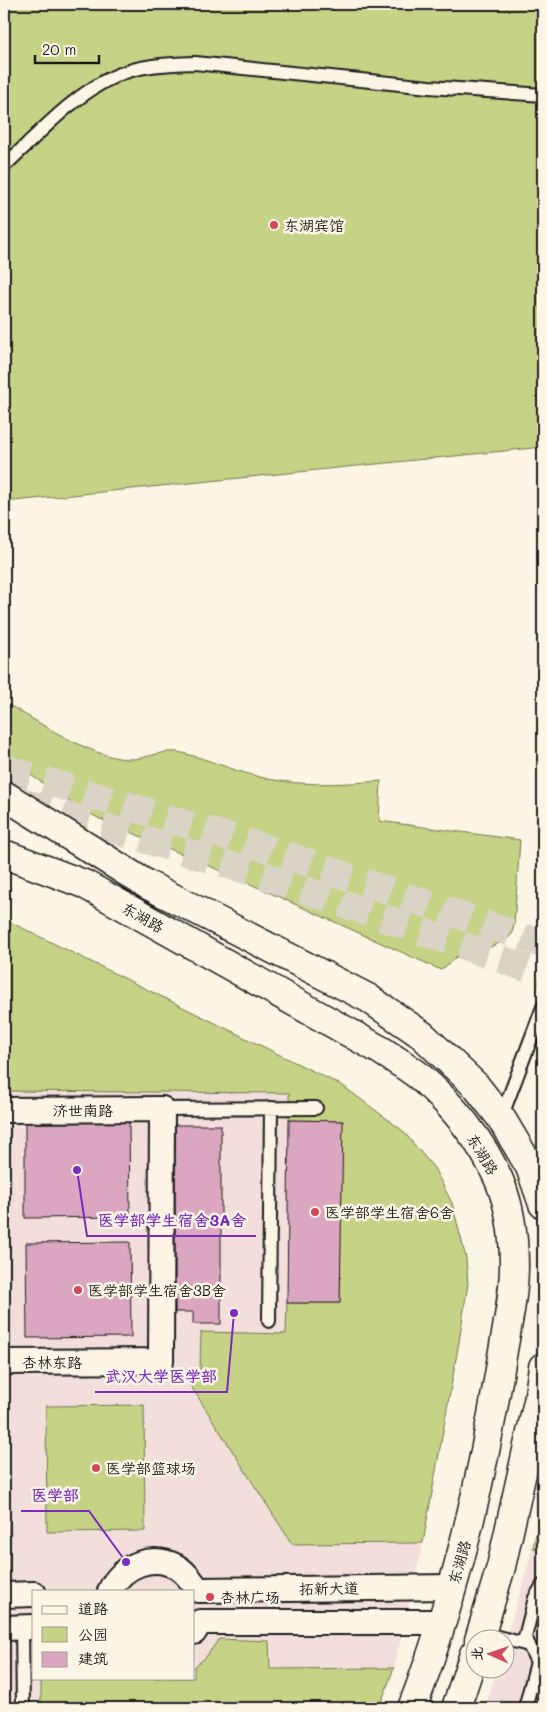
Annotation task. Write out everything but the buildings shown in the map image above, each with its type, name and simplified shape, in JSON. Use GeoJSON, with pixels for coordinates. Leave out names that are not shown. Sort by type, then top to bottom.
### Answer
{"type":"FeatureCollection","features":[{"type":"Feature","properties":{"kind":"main road","name":"东湖路"},"geometry":{"type":"LineString","coordinates":[[4,795],[146,884],[368,998],[422,1035],[476,1086],[502,1118],[530,1167],[543,1204]]}},
{"type":"Feature","properties":{"kind":"main road","name":"东湖路"},"geometry":{"type":"LineString","coordinates":[[4,854],[84,884],[382,1050],[419,1076],[451,1107],[470,1131],[499,1180],[507,1205],[513,1238],[514,1266],[512,1295],[495,1400],[466,1537],[442,1622],[412,1708]]}},
{"type":"Feature","properties":{"kind":"main road"},"geometry":{"type":"LineString","coordinates":[[483,1630],[501,1567],[540,1401],[543,1366]]}},
{"type":"Feature","properties":{"kind":"main road"},"geometry":{"type":"LineString","coordinates":[[456,1708],[466,1680]]}},
{"type":"Feature","properties":{"kind":"street","name":"济世南路"},"geometry":{"type":"LineString","coordinates":[[4,1110],[162,1109]]}},
{"type":"Feature","properties":{"kind":"street","name":"杏林东路"},"geometry":{"type":"LineString","coordinates":[[4,1362],[161,1361],[162,1109]]}},
{"type":"Feature","properties":{"kind":"street","name":"拓新大道"},"geometry":{"type":"LineString","coordinates":[[110,1590],[114,1583],[126,1570],[149,1561],[173,1565],[187,1575],[198,1590],[452,1587]]}},
{"type":"Feature","properties":{"kind":"street"},"geometry":{"type":"LineString","coordinates":[[4,1595],[32,1594]]}},
{"type":"Feature","properties":{"kind":"street"},"geometry":{"type":"LineString","coordinates":[[195,1630],[200,1622],[442,1622]]}},
{"type":"Feature","properties":{"kind":"lane"},"geometry":{"type":"LineString","coordinates":[[4,166],[68,108],[90,91],[113,77],[162,64],[195,63],[429,87],[543,95]]}},
{"type":"Feature","properties":{"kind":"lane"},"geometry":{"type":"LineString","coordinates":[[502,1118],[543,1007]]}},
{"type":"Feature","properties":{"kind":"lane"},"geometry":{"type":"LineString","coordinates":[[269,1321],[271,1108]]}},
{"type":"Feature","properties":{"kind":"lane"},"geometry":{"type":"LineString","coordinates":[[162,1109],[316,1108]]}},
{"type":"Feature","properties":{"kind":"lane"},"geometry":{"type":"LineString","coordinates":[[525,1708],[537,1662],[526,1638],[527,1630],[535,1598],[543,1585]]}},
{"type":"Feature","properties":{"kind":"lane"},"geometry":{"type":"LineString","coordinates":[[20,1627],[23,1708]]}},
{"type":"Feature","properties":{"kind":"lane"},"geometry":{"type":"LineString","coordinates":[[514,1644],[529,1645]]}},
{"type":"Feature","properties":{"kind":"shaded area"},"geometry":{"type":"Polygon","coordinates":[[[4,919],[343,1086],[402,1130],[434,1168],[452,1203],[466,1258],[468,1283],[423,1543],[394,1668],[379,1708],[4,1708],[4,919]]]}},
{"type":"Feature","properties":{"kind":"shaded area"},"geometry":{"type":"Polygon","coordinates":[[[533,1548],[543,1550],[543,1708],[485,1708],[494,1680],[514,1680],[514,1630],[509,1630],[533,1548]]]}},
{"type":"Feature","properties":{"kind":"green space","name":"东湖宾馆"},"geometry":{"type":"Polygon","coordinates":[[[4,4],[543,4],[543,447],[4,502],[4,4]]]}},
{"type":"Feature","properties":{"kind":"green space"},"geometry":{"type":"Polygon","coordinates":[[[4,702],[64,737],[112,757],[135,759],[175,752],[192,755],[247,774],[287,782],[334,784],[381,781],[379,821],[520,840],[512,934],[506,940],[488,948],[463,951],[441,970],[98,818],[78,807],[4,757],[4,702]]]}},
{"type":"Feature","properties":{"kind":"green space"},"geometry":{"type":"Polygon","coordinates":[[[4,919],[343,1086],[402,1130],[434,1168],[452,1203],[466,1258],[468,1283],[423,1543],[292,1544],[180,1369],[200,1370],[201,1332],[286,1334],[287,1303],[340,1303],[342,1121],[289,1120],[289,1093],[4,1091],[4,919]]]}},
{"type":"Feature","properties":{"kind":"green space","name":"医学部篮球场"},"geometry":{"type":"Polygon","coordinates":[[[144,1405],[145,1531],[47,1532],[46,1406],[144,1405]]]}},
{"type":"Feature","properties":{"kind":"green space"},"geometry":{"type":"Polygon","coordinates":[[[543,1501],[543,1550],[533,1548],[543,1501]]]}},
{"type":"Feature","properties":{"kind":"green space"},"geometry":{"type":"Polygon","coordinates":[[[4,1505],[8,1505],[9,1572],[4,1572],[4,1505]]]}},
{"type":"Feature","properties":{"kind":"green space"},"geometry":{"type":"Polygon","coordinates":[[[219,1639],[269,1641],[270,1669],[394,1668],[379,1708],[41,1708],[41,1680],[195,1680],[195,1666],[205,1658],[219,1639]]]}},
{"type":"Feature","properties":{"kind":"tunnel"},"geometry":{"type":"LineString","coordinates":[[4,768],[271,850],[543,944]]}},
{"type":"Feature","properties":{"kind":"tunnel"},"geometry":{"type":"LineString","coordinates":[[22,802],[265,876],[543,974]]}},
{"type":"Feature","properties":{"kind":"place","name":"东湖宾馆"},"geometry":{"type":"Point","coordinates":[274,225]}},
{"type":"Feature","properties":{"kind":"place","name":"医学部学生宿舍3A舍"},"geometry":{"type":"Point","coordinates":[77,1170]}},
{"type":"Feature","properties":{"kind":"place","name":"医学部学生宿舍6舍"},"geometry":{"type":"Point","coordinates":[315,1212]}},
{"type":"Feature","properties":{"kind":"place","name":"医学部学生宿舍3B舍"},"geometry":{"type":"Point","coordinates":[78,1290]}},
{"type":"Feature","properties":{"kind":"place","name":"武汉大学医学部"},"geometry":{"type":"Point","coordinates":[234,1313]}},
{"type":"Feature","properties":{"kind":"place","name":"医学部篮球场"},"geometry":{"type":"Point","coordinates":[96,1468]}},
{"type":"Feature","properties":{"kind":"place","name":"医学部"},"geometry":{"type":"Point","coordinates":[126,1562]}},
{"type":"Feature","properties":{"kind":"place","name":"杏林广场"},"geometry":{"type":"Point","coordinates":[210,1597]}}]}
